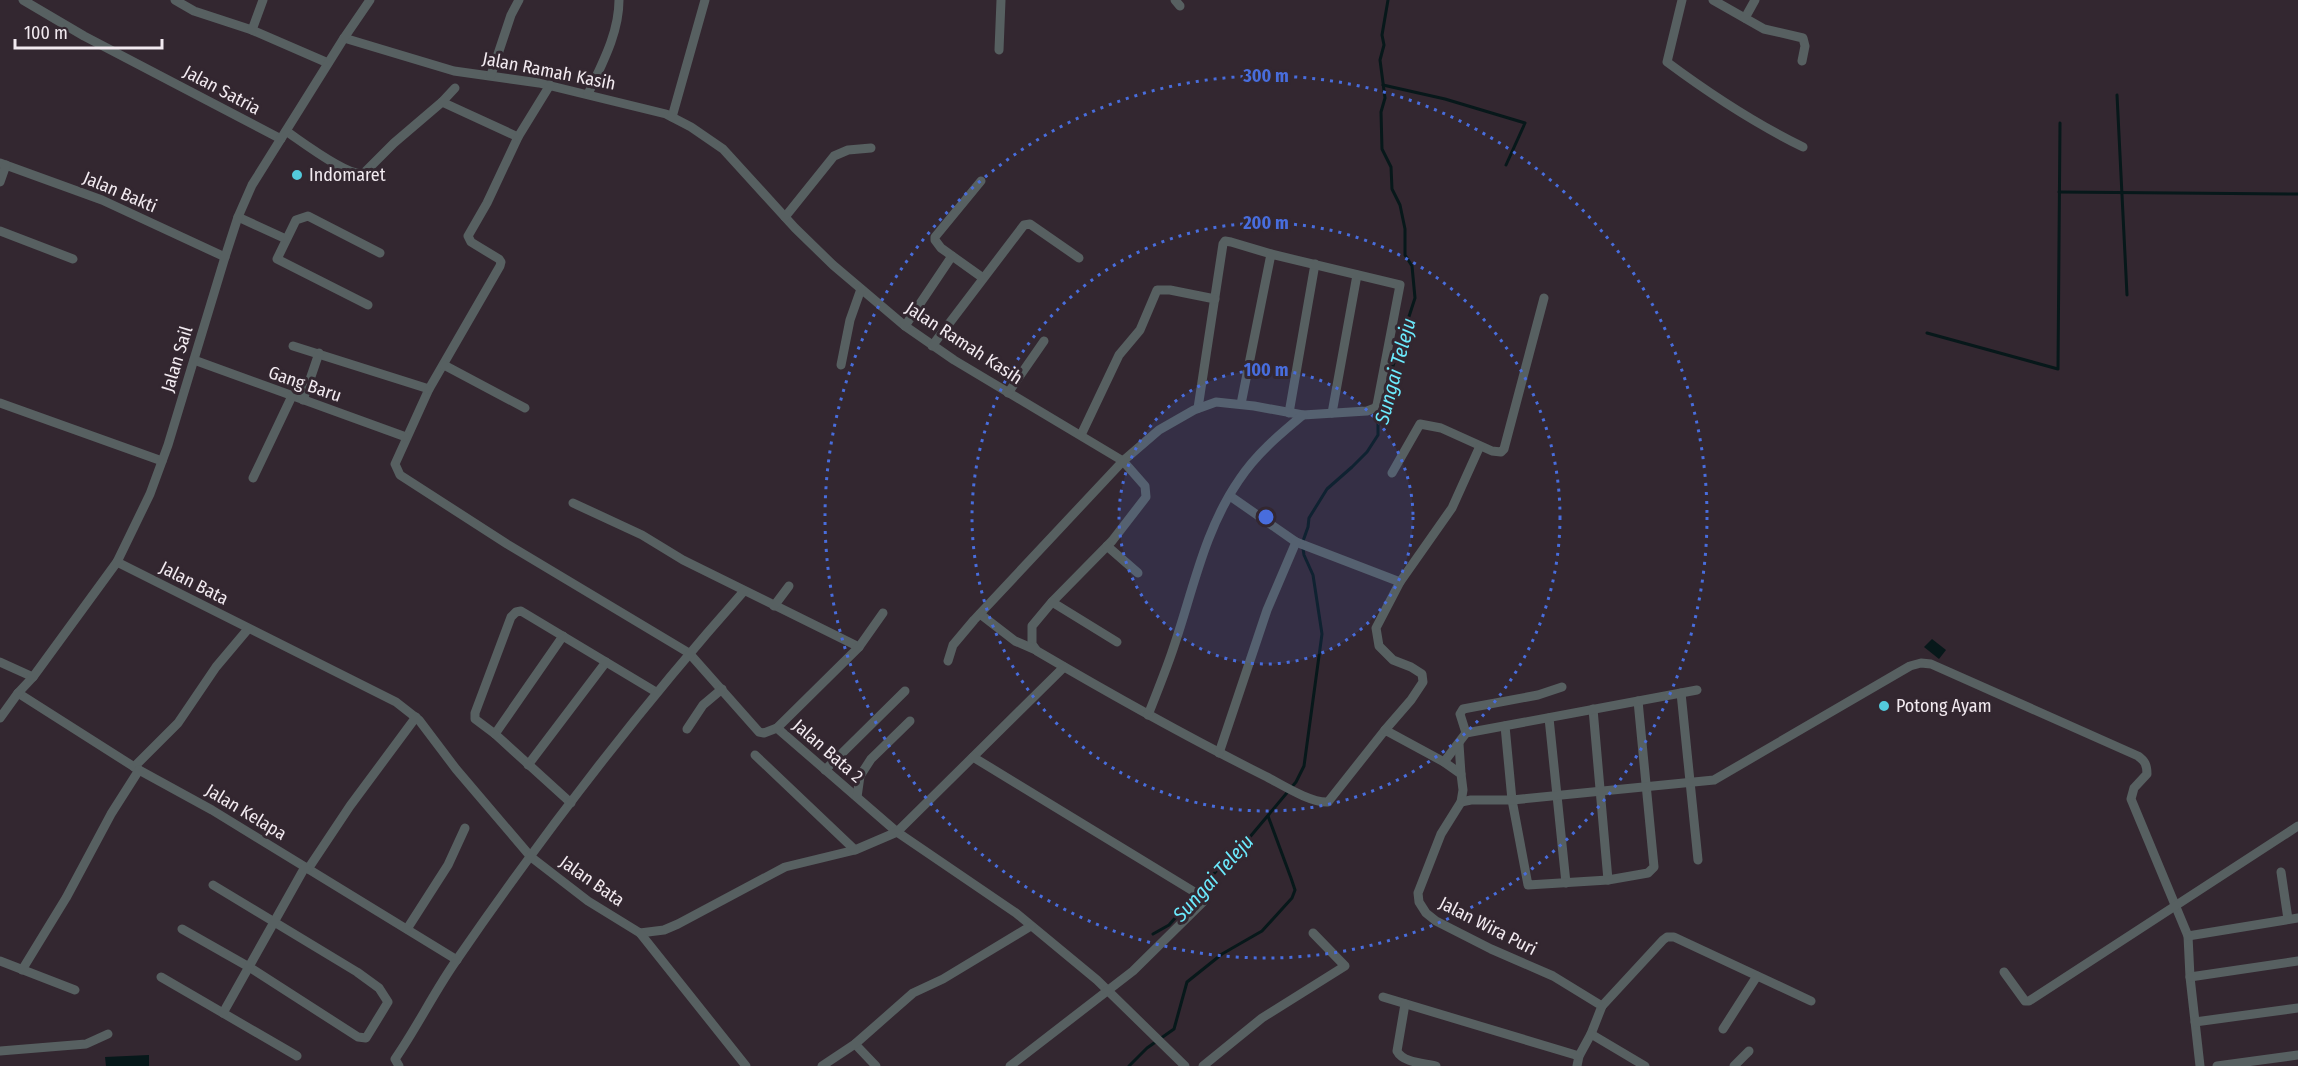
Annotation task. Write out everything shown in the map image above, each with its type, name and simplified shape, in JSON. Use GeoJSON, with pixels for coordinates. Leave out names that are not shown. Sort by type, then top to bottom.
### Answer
{"type":"FeatureCollection","features":[{"type":"Feature","properties":{"kind":"street","name":"Jalan Satria"},"geometry":{"type":"LineString","coordinates":[[23,0],[84,36],[359,175],[364,173],[394,143],[442,102]]}},
{"type":"Feature","properties":{"kind":"street"},"geometry":{"type":"LineString","coordinates":[[175,0],[194,11],[252,30],[328,63]]}},
{"type":"Feature","properties":{"kind":"street"},"geometry":{"type":"LineString","coordinates":[[252,30],[263,0]]}},
{"type":"Feature","properties":{"kind":"street","name":"Jalan Sail"},"geometry":{"type":"LineString","coordinates":[[0,718],[33,677],[117,562],[150,494],[162,461],[238,217],[252,185],[370,0]]}},
{"type":"Feature","properties":{"kind":"street"},"geometry":{"type":"LineString","coordinates":[[491,75],[511,15],[519,0]]}},
{"type":"Feature","properties":{"kind":"street"},"geometry":{"type":"LineString","coordinates":[[588,94],[609,48],[619,9],[619,0]]}},
{"type":"Feature","properties":{"kind":"street"},"geometry":{"type":"LineString","coordinates":[[672,117],[705,0]]}},
{"type":"Feature","properties":{"kind":"street"},"geometry":{"type":"LineString","coordinates":[[999,50],[1001,0]]}},
{"type":"Feature","properties":{"kind":"street"},"geometry":{"type":"LineString","coordinates":[[1682,0],[1667,62],[1724,104],[1803,147]]}},
{"type":"Feature","properties":{"kind":"street"},"geometry":{"type":"LineString","coordinates":[[1713,0],[1764,29],[1803,38],[1805,46],[1802,61]]}},
{"type":"Feature","properties":{"kind":"street"},"geometry":{"type":"LineString","coordinates":[[1745,18],[1755,0]]}},
{"type":"Feature","properties":{"kind":"street","name":"Jalan Ramah Kasih"},"geometry":{"type":"LineString","coordinates":[[344,38],[454,71],[550,85],[672,117],[723,149],[785,217],[861,290],[905,326],[932,346],[1008,393],[1124,460],[1145,486],[1146,497],[1107,546],[1052,602],[1032,626],[1032,644],[1037,651]]}},
{"type":"Feature","properties":{"kind":"street"},"geometry":{"type":"LineString","coordinates":[[454,88],[442,102],[518,137],[550,85]]}},
{"type":"Feature","properties":{"kind":"street","name":"Jalan Bata 2"},"geometry":{"type":"LineString","coordinates":[[518,137],[487,203],[468,236],[471,242],[499,259],[500,266],[429,388],[395,464],[400,474],[507,544],[689,652],[759,732],[764,733],[777,728],[897,832],[1016,913],[1107,990],[1185,1066]]}},
{"type":"Feature","properties":{"kind":"street"},"geometry":{"type":"LineString","coordinates":[[785,217],[834,156],[848,150],[871,148]]}},
{"type":"Feature","properties":{"kind":"street"},"geometry":{"type":"LineString","coordinates":[[0,182],[3,164]]}},
{"type":"Feature","properties":{"kind":"street","name":"Jalan Bakti"},"geometry":{"type":"LineString","coordinates":[[3,164],[102,200],[225,257]]}},
{"type":"Feature","properties":{"kind":"street"},"geometry":{"type":"LineString","coordinates":[[981,181],[935,237],[936,243],[983,278]]}},
{"type":"Feature","properties":{"kind":"street"},"geometry":{"type":"LineString","coordinates":[[368,305],[277,259],[296,220],[308,216],[380,254]]}},
{"type":"Feature","properties":{"kind":"street"},"geometry":{"type":"LineString","coordinates":[[238,217],[286,239]]}},
{"type":"Feature","properties":{"kind":"street"},"geometry":{"type":"LineString","coordinates":[[932,346],[1026,223],[1079,258]]}},
{"type":"Feature","properties":{"kind":"street"},"geometry":{"type":"LineString","coordinates":[[0,231],[73,259]]}},
{"type":"Feature","properties":{"kind":"street"},"geometry":{"type":"LineString","coordinates":[[948,661],[953,645],[980,614],[1124,460],[1159,430],[1198,408],[1216,402],[1303,415],[1366,411],[1375,408],[1400,285],[1225,241],[1198,408]]}},
{"type":"Feature","properties":{"kind":"street"},"geometry":{"type":"LineString","coordinates":[[1241,404],[1271,254]]}},
{"type":"Feature","properties":{"kind":"street"},"geometry":{"type":"LineString","coordinates":[[905,326],[952,255]]}},
{"type":"Feature","properties":{"kind":"street"},"geometry":{"type":"LineString","coordinates":[[1289,413],[1315,264]]}},
{"type":"Feature","properties":{"kind":"street"},"geometry":{"type":"LineString","coordinates":[[1332,413],[1357,275]]}},
{"type":"Feature","properties":{"kind":"street"},"geometry":{"type":"LineString","coordinates":[[841,365],[850,320],[861,290]]}},
{"type":"Feature","properties":{"kind":"street"},"geometry":{"type":"LineString","coordinates":[[1081,435],[1119,355],[1140,330],[1157,290],[1170,290],[1215,299]]}},
{"type":"Feature","properties":{"kind":"street"},"geometry":{"type":"LineString","coordinates":[[1392,473],[1420,423],[1442,428],[1498,452],[1504,449],[1544,298]]}},
{"type":"Feature","properties":{"kind":"street"},"geometry":{"type":"LineString","coordinates":[[1008,393],[1044,341]]}},
{"type":"Feature","properties":{"kind":"street"},"geometry":{"type":"LineString","coordinates":[[293,346],[429,388]]}},
{"type":"Feature","properties":{"kind":"street"},"geometry":{"type":"LineString","coordinates":[[303,400],[319,353]]}},
{"type":"Feature","properties":{"kind":"street","name":"Gang Baru"},"geometry":{"type":"LineString","coordinates":[[194,360],[406,437]]}},
{"type":"Feature","properties":{"kind":"street"},"geometry":{"type":"LineString","coordinates":[[444,365],[525,408]]}},
{"type":"Feature","properties":{"kind":"street"},"geometry":{"type":"LineString","coordinates":[[253,478],[292,396]]}},
{"type":"Feature","properties":{"kind":"street"},"geometry":{"type":"LineString","coordinates":[[0,404],[162,461]]}},
{"type":"Feature","properties":{"kind":"street"},"geometry":{"type":"LineString","coordinates":[[1148,715],[1172,654],[1194,578],[1230,496],[1239,480],[1269,443],[1303,415]]}},
{"type":"Feature","properties":{"kind":"street"},"geometry":{"type":"LineString","coordinates":[[980,614],[1015,641],[1037,651],[1148,715],[1274,781],[1304,795],[1328,802],[1423,682],[1422,675],[1411,667],[1393,660],[1379,646],[1376,628],[1400,582],[1452,508],[1480,446]]}},
{"type":"Feature","properties":{"kind":"street"},"geometry":{"type":"LineString","coordinates":[[1230,496],[1298,543],[1400,582]]}},
{"type":"Feature","properties":{"kind":"street"},"geometry":{"type":"LineString","coordinates":[[573,502],[642,535],[683,560],[859,648]]}},
{"type":"Feature","properties":{"kind":"street"},"geometry":{"type":"LineString","coordinates":[[1219,753],[1267,610],[1298,543]]}},
{"type":"Feature","properties":{"kind":"street"},"geometry":{"type":"LineString","coordinates":[[1107,546],[1138,573]]}},
{"type":"Feature","properties":{"kind":"street","name":"Jalan Bata"},"geometry":{"type":"LineString","coordinates":[[117,562],[396,702],[416,717],[463,778],[531,857],[588,900],[640,933],[746,1066]]}},
{"type":"Feature","properties":{"kind":"street"},"geometry":{"type":"LineString","coordinates":[[774,606],[789,586]]}},
{"type":"Feature","properties":{"kind":"street"},"geometry":{"type":"LineString","coordinates":[[387,1066],[397,1062],[457,960],[571,803],[656,692],[744,591]]}},
{"type":"Feature","properties":{"kind":"street"},"geometry":{"type":"LineString","coordinates":[[1052,602],[1117,642]]}},
{"type":"Feature","properties":{"kind":"street"},"geometry":{"type":"LineString","coordinates":[[571,803],[495,734],[475,719],[475,712],[506,625],[511,617],[521,611],[656,692]]}},
{"type":"Feature","properties":{"kind":"street"},"geometry":{"type":"LineString","coordinates":[[777,728],[859,648],[883,613]]}},
{"type":"Feature","properties":{"kind":"street"},"geometry":{"type":"LineString","coordinates":[[22,970],[66,898],[136,769],[178,723],[216,667],[248,629]]}},
{"type":"Feature","properties":{"kind":"street"},"geometry":{"type":"LineString","coordinates":[[495,734],[563,636]]}},
{"type":"Feature","properties":{"kind":"street"},"geometry":{"type":"LineString","coordinates":[[0,662],[33,677]]}},
{"type":"Feature","properties":{"kind":"street"},"geometry":{"type":"LineString","coordinates":[[528,765],[606,662]]}},
{"type":"Feature","properties":{"kind":"street"},"geometry":{"type":"LineString","coordinates":[[1459,744],[1463,790],[1461,802],[1512,800],[1714,780],[1910,666],[1922,663],[1931,664],[2144,761],[2146,774],[2133,788],[2131,799],[2188,936],[2200,1066]]}},
{"type":"Feature","properties":{"kind":"street"},"geometry":{"type":"LineString","coordinates":[[640,933],[664,930],[678,924],[785,867],[855,850],[897,832],[1064,667]]}},
{"type":"Feature","properties":{"kind":"street"},"geometry":{"type":"LineString","coordinates":[[1466,733],[1460,714],[1463,709],[1538,695],[1562,687]]}},
{"type":"Feature","properties":{"kind":"street"},"geometry":{"type":"LineString","coordinates":[[687,729],[702,705],[722,689]]}},
{"type":"Feature","properties":{"kind":"street"},"geometry":{"type":"LineString","coordinates":[[1444,762],[1466,733],[1697,690]]}},
{"type":"Feature","properties":{"kind":"street"},"geometry":{"type":"LineString","coordinates":[[825,770],[905,692]]}},
{"type":"Feature","properties":{"kind":"street","name":"Jalan Kelapa"},"geometry":{"type":"LineString","coordinates":[[18,693],[136,769],[212,810],[457,960]]}},
{"type":"Feature","properties":{"kind":"street"},"geometry":{"type":"LineString","coordinates":[[1681,693],[1698,861]]}},
{"type":"Feature","properties":{"kind":"street"},"geometry":{"type":"LineString","coordinates":[[1505,726],[1512,800],[1528,885],[1608,880],[1648,873],[1654,867],[1638,701]]}},
{"type":"Feature","properties":{"kind":"street"},"geometry":{"type":"LineString","coordinates":[[1593,710],[1608,880]]}},
{"type":"Feature","properties":{"kind":"street"},"geometry":{"type":"LineString","coordinates":[[223,1013],[306,868],[416,717]]}},
{"type":"Feature","properties":{"kind":"street"},"geometry":{"type":"LineString","coordinates":[[1550,717],[1566,884]]}},
{"type":"Feature","properties":{"kind":"street"},"geometry":{"type":"LineString","coordinates":[[857,797],[860,776],[871,759],[910,721]]}},
{"type":"Feature","properties":{"kind":"street"},"geometry":{"type":"LineString","coordinates":[[1385,730],[1444,762],[1461,774]]}},
{"type":"Feature","properties":{"kind":"street"},"geometry":{"type":"LineString","coordinates":[[755,755],[855,850]]}},
{"type":"Feature","properties":{"kind":"street"},"geometry":{"type":"LineString","coordinates":[[973,757],[1190,887],[1204,896],[1206,900],[1134,971],[1010,1066]]}},
{"type":"Feature","properties":{"kind":"street","name":"Jalan Wira Puri"},"geometry":{"type":"LineString","coordinates":[[1461,802],[1441,834],[1418,893],[1419,902],[1426,913],[1436,921],[1491,949],[1553,976],[1602,1006]]}},
{"type":"Feature","properties":{"kind":"street"},"geometry":{"type":"LineString","coordinates":[[2004,972],[2020,996],[2025,1001],[2029,1001],[2298,826]]}},
{"type":"Feature","properties":{"kind":"street"},"geometry":{"type":"LineString","coordinates":[[406,929],[448,865],[465,828]]}},
{"type":"Feature","properties":{"kind":"street"},"geometry":{"type":"LineString","coordinates":[[2188,936],[2293,919],[2280,872]]}},
{"type":"Feature","properties":{"kind":"street"},"geometry":{"type":"LineString","coordinates":[[182,929],[249,967],[358,1037],[366,1038],[388,1002],[385,995],[369,980],[213,885]]}},
{"type":"Feature","properties":{"kind":"street"},"geometry":{"type":"LineString","coordinates":[[822,1066],[855,1044],[913,993],[943,979],[1032,926]]}},
{"type":"Feature","properties":{"kind":"street"},"geometry":{"type":"LineString","coordinates":[[1203,1066],[1262,1018],[1346,966],[1313,933]]}},
{"type":"Feature","properties":{"kind":"street"},"geometry":{"type":"LineString","coordinates":[[1577,1066],[1579,1056],[1592,1034],[1602,1006],[1667,937],[1674,937],[1811,1001]]}},
{"type":"Feature","properties":{"kind":"street"},"geometry":{"type":"LineString","coordinates":[[0,960],[75,990]]}},
{"type":"Feature","properties":{"kind":"street"},"geometry":{"type":"LineString","coordinates":[[2190,977],[2298,961]]}},
{"type":"Feature","properties":{"kind":"street"},"geometry":{"type":"LineString","coordinates":[[1723,1029],[1757,976]]}},
{"type":"Feature","properties":{"kind":"street"},"geometry":{"type":"LineString","coordinates":[[161,977],[297,1056]]}},
{"type":"Feature","properties":{"kind":"street"},"geometry":{"type":"LineString","coordinates":[[1383,996],[1579,1056]]}},
{"type":"Feature","properties":{"kind":"street"},"geometry":{"type":"LineString","coordinates":[[1405,1004],[1397,1051],[1400,1057],[1436,1066]]}},
{"type":"Feature","properties":{"kind":"street"},"geometry":{"type":"LineString","coordinates":[[2195,1022],[2298,1008]]}},
{"type":"Feature","properties":{"kind":"street"},"geometry":{"type":"LineString","coordinates":[[0,1051],[86,1044],[108,1034]]}},
{"type":"Feature","properties":{"kind":"street"},"geometry":{"type":"LineString","coordinates":[[1592,1034],[1634,1063],[1645,1066]]}},
{"type":"Feature","properties":{"kind":"street"},"geometry":{"type":"LineString","coordinates":[[855,1044],[876,1066]]}},
{"type":"Feature","properties":{"kind":"street"},"geometry":{"type":"LineString","coordinates":[[1734,1066],[1749,1051]]}},
{"type":"Feature","properties":{"kind":"street"},"geometry":{"type":"LineString","coordinates":[[2217,1066],[2298,1054]]}},
{"type":"Feature","properties":{"kind":"shaded area"},"geometry":{"type":"Polygon","coordinates":[[[1932,639],[1946,650],[1939,659],[1924,647],[1932,639]]]}},
{"type":"Feature","properties":{"kind":"shaded area"},"geometry":{"type":"Polygon","coordinates":[[[149,1055],[149,1066],[106,1066],[105,1057],[149,1055]]]}},
{"type":"Feature","properties":{"kind":"waterway","name":"Sungai Teleju"},"geometry":{"type":"LineString","coordinates":[[1303,541],[1309,518],[1327,489],[1367,452],[1378,435],[1378,421],[1390,375],[1415,298],[1412,266],[1405,255],[1405,229],[1400,205],[1392,189],[1391,167],[1382,149],[1381,112],[1385,98],[1380,60],[1384,45],[1382,35],[1388,0]]}},
{"type":"Feature","properties":{"kind":"waterway"},"geometry":{"type":"LineString","coordinates":[[1383,85],[1445,99],[1525,123],[1506,165]]}},
{"type":"Feature","properties":{"kind":"waterway"},"geometry":{"type":"LineString","coordinates":[[2117,95],[2127,295]]}},
{"type":"Feature","properties":{"kind":"waterway"},"geometry":{"type":"LineString","coordinates":[[1927,333],[2058,369],[2060,123]]}},
{"type":"Feature","properties":{"kind":"waterway"},"geometry":{"type":"LineString","coordinates":[[2059,192],[2298,194]]}},
{"type":"Feature","properties":{"kind":"waterway","name":"Sungai Teleju"},"geometry":{"type":"LineString","coordinates":[[1153,934],[1169,925],[1225,861],[1237,852],[1237,845],[1244,844],[1296,782],[1304,766],[1322,634],[1313,575],[1303,548]]}},
{"type":"Feature","properties":{"kind":"waterway","name":"Sungai Teleju"},"geometry":{"type":"LineString","coordinates":[[1129,1066],[1147,1048],[1174,1029],[1187,982],[1222,954],[1262,931],[1292,898],[1295,890],[1268,816]]}},
{"type":"Feature","properties":{"kind":"place","name":"Indomaret"},"geometry":{"type":"Point","coordinates":[297,175]}},
{"type":"Feature","properties":{"kind":"place","name":"Potong Ayam"},"geometry":{"type":"Point","coordinates":[1884,706]}}]}
